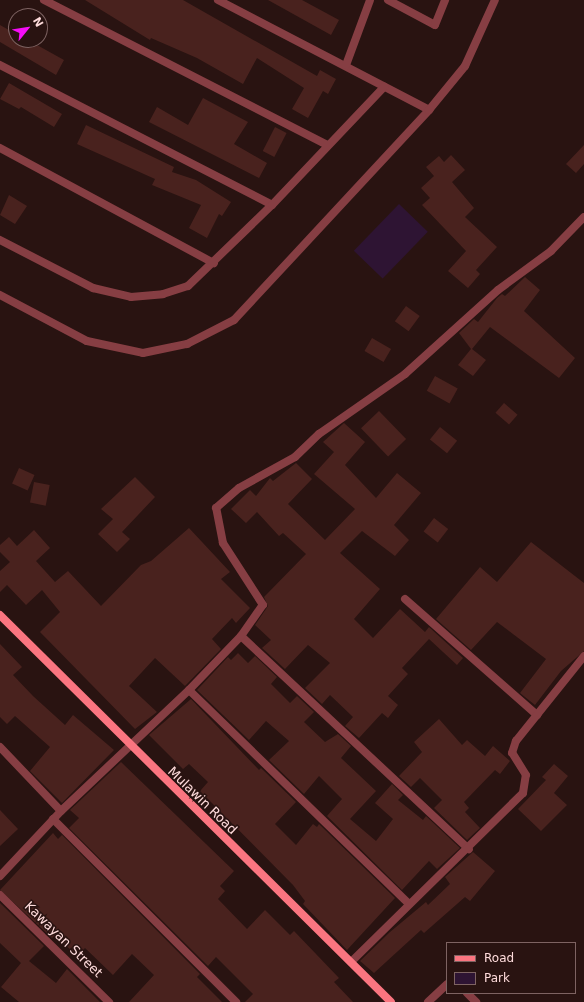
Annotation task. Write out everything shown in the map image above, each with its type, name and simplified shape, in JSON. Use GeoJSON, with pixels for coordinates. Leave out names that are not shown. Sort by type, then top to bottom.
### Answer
{"type":"FeatureCollection","features":[{"type":"Feature","properties":{"kind":"main road","name":"Mulawin Road"},"geometry":{"type":"LineString","coordinates":[[0,615],[129,747],[391,1002]]}},
{"type":"Feature","properties":{"kind":"street"},"geometry":{"type":"LineString","coordinates":[[44,0],[327,145]]}},
{"type":"Feature","properties":{"kind":"street"},"geometry":{"type":"LineString","coordinates":[[218,0],[346,65],[384,87],[429,110]]}},
{"type":"Feature","properties":{"kind":"street"},"geometry":{"type":"LineString","coordinates":[[346,65],[370,0]]}},
{"type":"Feature","properties":{"kind":"street"},"geometry":{"type":"LineString","coordinates":[[388,0],[436,25],[445,0]]}},
{"type":"Feature","properties":{"kind":"street"},"geometry":{"type":"LineString","coordinates":[[0,295],[87,341],[143,353],[187,344],[234,320],[429,110],[465,66],[495,0]]}},
{"type":"Feature","properties":{"kind":"street"},"geometry":{"type":"LineString","coordinates":[[0,65],[272,205]]}},
{"type":"Feature","properties":{"kind":"street"},"geometry":{"type":"LineString","coordinates":[[0,240],[93,288],[131,297],[163,294],[188,286],[214,263],[272,205],[327,145],[384,87]]}},
{"type":"Feature","properties":{"kind":"street"},"geometry":{"type":"LineString","coordinates":[[0,148],[214,263]]}},
{"type":"Feature","properties":{"kind":"street"},"geometry":{"type":"LineString","coordinates":[[0,876],[61,810],[189,690],[241,636],[263,604],[223,543],[216,508],[239,488],[295,457],[331,425],[405,374],[498,290],[551,251],[584,217]]}},
{"type":"Feature","properties":{"kind":"street"},"geometry":{"type":"LineString","coordinates":[[405,599],[537,715]]}},
{"type":"Feature","properties":{"kind":"street"},"geometry":{"type":"LineString","coordinates":[[241,636],[469,849]]}},
{"type":"Feature","properties":{"kind":"street"},"geometry":{"type":"LineString","coordinates":[[351,962],[408,903],[469,849],[523,793],[526,775],[512,753],[516,741],[584,656]]}},
{"type":"Feature","properties":{"kind":"street"},"geometry":{"type":"LineString","coordinates":[[189,690],[408,903]]}},
{"type":"Feature","properties":{"kind":"street"},"geometry":{"type":"LineString","coordinates":[[0,747],[61,810]]}},
{"type":"Feature","properties":{"kind":"street"},"geometry":{"type":"LineString","coordinates":[[53,819],[236,1002]]}},
{"type":"Feature","properties":{"kind":"street","name":"Kawayan Street"},"geometry":{"type":"LineString","coordinates":[[0,895],[109,1002]]}},
{"type":"Feature","properties":{"kind":"street"},"geometry":{"type":"LineString","coordinates":[[428,1002],[446,985]]}},
{"type":"Feature","properties":{"kind":"street"},"geometry":{"type":"LineString","coordinates":[[468,994],[476,1002]]}},
{"type":"Feature","properties":{"kind":"green space"},"geometry":{"type":"Polygon","coordinates":[[[399,204],[428,232],[383,279],[354,251],[399,204]]]}},
{"type":"Feature","properties":{"kind":"building"},"geometry":{"type":"Polygon","coordinates":[[[85,0],[183,0],[317,76],[320,70],[336,79],[328,94],[323,91],[308,118],[292,109],[304,88],[257,58],[243,84],[197,58],[151,38],[150,40],[85,0]]]}},
{"type":"Feature","properties":{"kind":"building"},"geometry":{"type":"Polygon","coordinates":[[[268,0],[302,0],[339,20],[331,35],[268,0]]]}},
{"type":"Feature","properties":{"kind":"building"},"geometry":{"type":"Polygon","coordinates":[[[0,25],[8,30],[8,47],[0,42],[0,25]]]}},
{"type":"Feature","properties":{"kind":"building"},"geometry":{"type":"Polygon","coordinates":[[[10,48],[42,48],[64,60],[56,75],[10,48]]]}},
{"type":"Feature","properties":{"kind":"building"},"geometry":{"type":"Polygon","coordinates":[[[9,83],[62,114],[54,127],[21,107],[19,109],[0,99],[9,83]]]}},
{"type":"Feature","properties":{"kind":"building"},"geometry":{"type":"Polygon","coordinates":[[[203,98],[248,122],[234,144],[267,163],[259,178],[149,122],[157,107],[188,125],[203,98]]]}},
{"type":"Feature","properties":{"kind":"building"},"geometry":{"type":"Polygon","coordinates":[[[86,125],[174,167],[172,172],[196,180],[231,202],[222,216],[219,214],[207,238],[189,228],[201,205],[152,185],[155,179],[77,144],[86,125]]]}},
{"type":"Feature","properties":{"kind":"building"},"geometry":{"type":"Polygon","coordinates":[[[275,127],[287,133],[274,157],[263,151],[275,127]]]}},
{"type":"Feature","properties":{"kind":"building"},"geometry":{"type":"Polygon","coordinates":[[[584,145],[584,164],[576,173],[566,164],[584,145]]]}},
{"type":"Feature","properties":{"kind":"building"},"geometry":{"type":"Polygon","coordinates":[[[451,155],[465,170],[452,182],[474,208],[465,217],[497,247],[476,270],[480,274],[468,288],[448,271],[466,251],[422,205],[430,198],[421,188],[434,176],[426,167],[439,156],[444,162],[451,155]]]}},
{"type":"Feature","properties":{"kind":"building"},"geometry":{"type":"Polygon","coordinates":[[[9,195],[27,206],[15,224],[0,215],[9,195]]]}},
{"type":"Feature","properties":{"kind":"building"},"geometry":{"type":"Polygon","coordinates":[[[525,277],[540,290],[524,311],[575,358],[559,378],[490,327],[472,349],[486,360],[473,376],[458,365],[471,349],[459,333],[474,319],[478,322],[497,298],[502,294],[505,296],[525,277]]]}},
{"type":"Feature","properties":{"kind":"building"},"geometry":{"type":"Polygon","coordinates":[[[406,306],[420,316],[409,331],[395,321],[406,306]]]}},
{"type":"Feature","properties":{"kind":"building"},"geometry":{"type":"Polygon","coordinates":[[[372,338],[391,349],[384,362],[364,351],[372,338]]]}},
{"type":"Feature","properties":{"kind":"building"},"geometry":{"type":"Polygon","coordinates":[[[435,376],[458,389],[449,403],[427,391],[435,376]]]}},
{"type":"Feature","properties":{"kind":"building"},"geometry":{"type":"Polygon","coordinates":[[[504,403],[518,415],[509,425],[495,413],[504,403]]]}},
{"type":"Feature","properties":{"kind":"building"},"geometry":{"type":"Polygon","coordinates":[[[379,411],[406,439],[388,456],[361,428],[379,411]]]}},
{"type":"Feature","properties":{"kind":"building"},"geometry":{"type":"Polygon","coordinates":[[[344,423],[365,442],[345,465],[376,498],[397,473],[421,493],[394,525],[409,540],[395,556],[362,531],[340,553],[380,589],[354,619],[373,638],[400,609],[425,632],[429,627],[463,658],[457,665],[429,639],[402,668],[408,674],[388,696],[398,705],[388,718],[382,713],[359,738],[345,726],[353,717],[330,695],[322,704],[305,688],[330,663],[308,645],[285,669],[262,648],[271,640],[255,625],[268,606],[264,597],[306,554],[283,533],[279,536],[257,512],[246,523],[231,509],[250,490],[256,496],[270,478],[273,481],[296,463],[312,479],[288,504],[325,540],[355,509],[314,474],[334,452],[323,442],[344,423]]]}},
{"type":"Feature","properties":{"kind":"building"},"geometry":{"type":"Polygon","coordinates":[[[440,427],[457,441],[447,453],[430,439],[440,427]]]}},
{"type":"Feature","properties":{"kind":"building"},"geometry":{"type":"Polygon","coordinates":[[[19,468],[35,475],[28,490],[12,484],[19,468]]]}},
{"type":"Feature","properties":{"kind":"building"},"geometry":{"type":"Polygon","coordinates":[[[135,477],[155,497],[122,532],[130,539],[117,552],[98,534],[113,519],[101,509],[135,477]]]}},
{"type":"Feature","properties":{"kind":"building"},"geometry":{"type":"Polygon","coordinates":[[[34,482],[50,485],[46,506],[30,503],[34,482]]]}},
{"type":"Feature","properties":{"kind":"building"},"geometry":{"type":"Polygon","coordinates":[[[434,518],[448,529],[438,542],[424,531],[434,518]]]}},
{"type":"Feature","properties":{"kind":"building"},"geometry":{"type":"Polygon","coordinates":[[[189,528],[230,572],[221,579],[250,608],[236,623],[232,618],[212,639],[221,649],[185,686],[155,658],[129,686],[157,712],[135,729],[40,632],[60,612],[42,590],[26,605],[7,585],[0,592],[0,571],[10,562],[0,552],[0,545],[9,537],[17,546],[34,530],[50,548],[36,561],[55,582],[68,571],[101,606],[141,565],[151,561],[189,528]]]}},
{"type":"Feature","properties":{"kind":"building"},"geometry":{"type":"Polygon","coordinates":[[[531,542],[584,583],[584,651],[561,671],[535,705],[520,693],[546,659],[497,622],[471,650],[436,619],[480,567],[497,582],[531,542]]]}},
{"type":"Feature","properties":{"kind":"building"},"geometry":{"type":"Polygon","coordinates":[[[0,644],[22,667],[13,675],[33,696],[65,725],[73,715],[114,750],[62,803],[30,771],[50,747],[15,716],[7,724],[0,717],[0,644]]]}},
{"type":"Feature","properties":{"kind":"building"},"geometry":{"type":"Polygon","coordinates":[[[238,653],[248,663],[255,656],[277,677],[271,684],[290,703],[297,696],[314,712],[304,722],[325,742],[338,734],[351,746],[341,758],[376,791],[350,819],[376,841],[393,819],[375,803],[392,784],[403,795],[398,800],[423,820],[426,816],[460,848],[437,869],[429,861],[402,890],[327,816],[342,799],[319,776],[304,794],[269,760],[289,741],[266,721],[249,740],[197,690],[228,657],[231,660],[238,653]]]}},
{"type":"Feature","properties":{"kind":"building"},"geometry":{"type":"Polygon","coordinates":[[[191,699],[259,770],[261,768],[296,802],[275,824],[296,845],[313,824],[317,827],[319,824],[395,898],[347,950],[303,904],[305,901],[293,885],[200,791],[208,782],[189,764],[183,769],[149,735],[191,699]]]}},
{"type":"Feature","properties":{"kind":"building"},"geometry":{"type":"Polygon","coordinates":[[[439,719],[462,745],[467,740],[485,756],[493,746],[510,761],[500,774],[495,770],[464,802],[469,808],[465,812],[480,828],[467,840],[434,808],[442,800],[420,778],[411,787],[399,776],[422,752],[414,742],[439,719]]]}},
{"type":"Feature","properties":{"kind":"building"},"geometry":{"type":"Polygon","coordinates":[[[121,762],[234,871],[220,886],[225,891],[218,899],[247,929],[265,910],[290,935],[294,931],[339,978],[334,982],[353,1002],[245,1002],[253,994],[216,957],[208,966],[69,828],[79,818],[70,810],[121,762]]]}},
{"type":"Feature","properties":{"kind":"building"},"geometry":{"type":"Polygon","coordinates":[[[554,764],[568,776],[554,793],[567,805],[541,831],[518,809],[546,780],[542,777],[554,764]]]}},
{"type":"Feature","properties":{"kind":"building"},"geometry":{"type":"Polygon","coordinates":[[[0,810],[18,829],[0,846],[0,810]]]}},
{"type":"Feature","properties":{"kind":"building"},"geometry":{"type":"Polygon","coordinates":[[[53,833],[58,839],[62,835],[200,974],[197,977],[222,1002],[129,1002],[154,975],[132,954],[113,975],[85,948],[77,956],[55,935],[52,938],[0,890],[53,833]]]}},
{"type":"Feature","properties":{"kind":"building"},"geometry":{"type":"Polygon","coordinates":[[[473,852],[495,871],[470,901],[465,897],[424,933],[421,930],[374,973],[360,961],[390,932],[426,902],[428,905],[450,884],[445,877],[473,852]]]}},
{"type":"Feature","properties":{"kind":"building"},"geometry":{"type":"Polygon","coordinates":[[[0,903],[44,946],[29,961],[56,983],[67,969],[100,1002],[19,1002],[1,987],[21,963],[0,943],[0,903]]]}}]}
